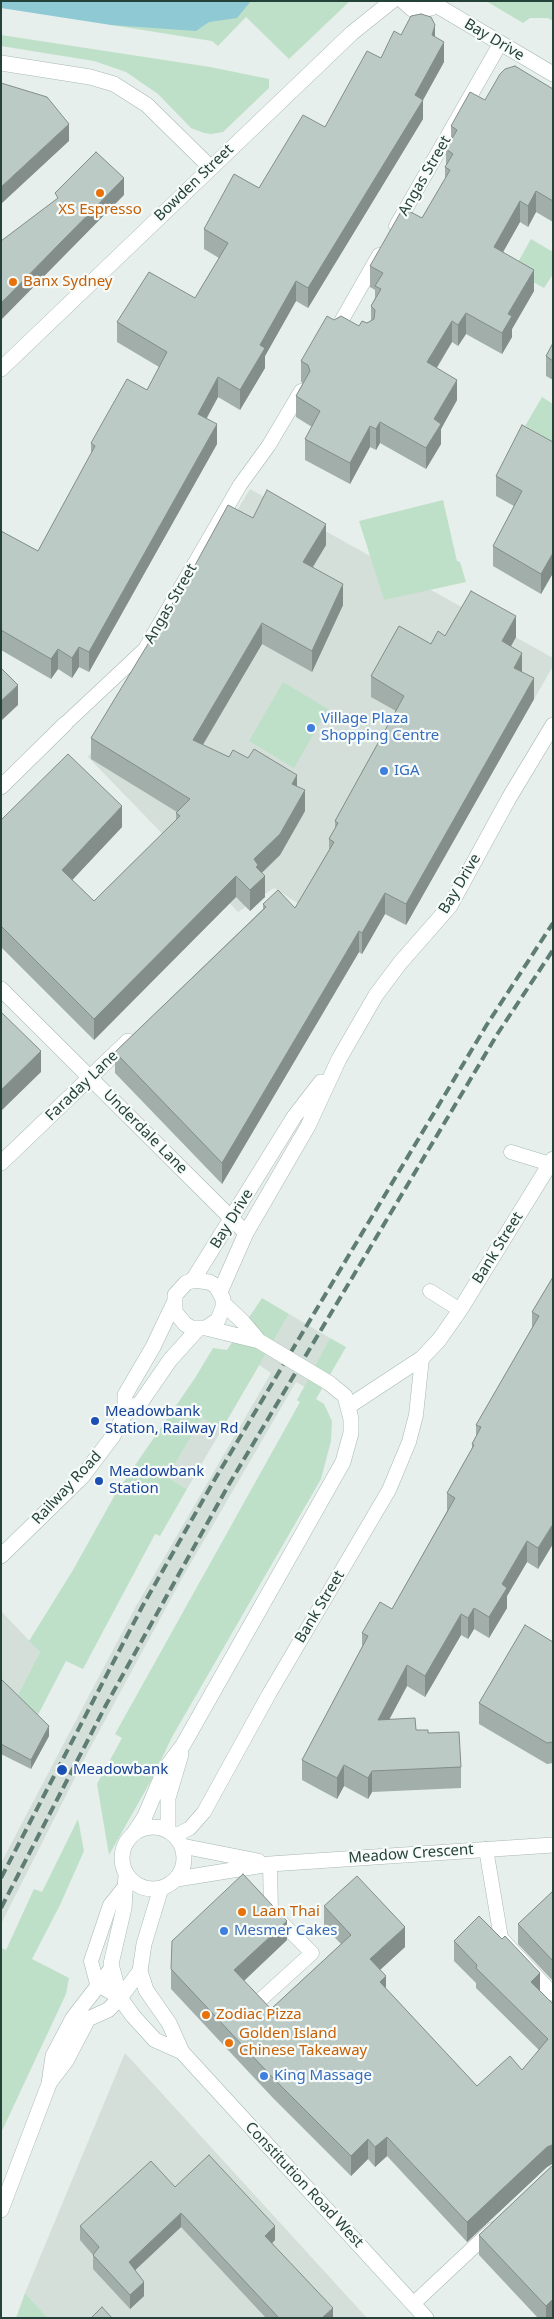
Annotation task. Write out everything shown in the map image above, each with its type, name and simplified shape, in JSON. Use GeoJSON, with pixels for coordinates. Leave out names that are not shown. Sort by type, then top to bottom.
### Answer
{"type":"FeatureCollection","features":[{"type":"Feature","properties":{"kind":"street","name":"Bowden Street"},"geometry":{"type":"LineString","coordinates":[[1,369],[352,33],[392,1]]}},
{"type":"Feature","properties":{"kind":"street"},"geometry":{"type":"LineString","coordinates":[[403,1],[412,9],[418,10],[425,10],[437,3]]}},
{"type":"Feature","properties":{"kind":"street","name":"Bay Drive"},"geometry":{"type":"LineString","coordinates":[[437,3],[500,44],[553,74]]}},
{"type":"Feature","properties":{"kind":"street"},"geometry":{"type":"LineString","coordinates":[[1,63],[90,76],[114,84],[147,105],[210,167]]}},
{"type":"Feature","properties":{"kind":"street","name":"Angas Street"},"geometry":{"type":"LineString","coordinates":[[1,787],[65,724]]}},
{"type":"Feature","properties":{"kind":"street","name":"Bay Drive"},"geometry":{"type":"LineString","coordinates":[[222,1298],[246,1232],[308,1126],[339,1059],[376,995],[400,963],[450,906],[509,798],[553,725]]}},
{"type":"Feature","properties":{"kind":"street","name":"Underdale Lane"},"geometry":{"type":"LineString","coordinates":[[1,989],[246,1232]]}},
{"type":"Feature","properties":{"kind":"street","name":"Faraday Lane"},"geometry":{"type":"LineString","coordinates":[[1,1164],[139,1031]]}},
{"type":"Feature","properties":{"kind":"street","name":"Bay Drive"},"geometry":{"type":"LineString","coordinates":[[193,1280],[294,1117],[339,1059]]}},
{"type":"Feature","properties":{"kind":"street","name":"Bank Street"},"geometry":{"type":"LineString","coordinates":[[349,1406],[422,1358],[439,1340],[460,1310],[551,1161]]}},
{"type":"Feature","properties":{"kind":"street"},"geometry":{"type":"LineString","coordinates":[[120,1998],[111,1969],[124,1908],[126,1880],[121,1858],[123,1848],[145,1816],[165,1768],[183,1745],[337,1476],[351,1434],[349,1406],[345,1396],[329,1383],[240,1328],[222,1298],[209,1282],[193,1280],[179,1288],[174,1304],[179,1319],[191,1328],[240,1328]]}},
{"type":"Feature","properties":{"kind":"street"},"geometry":{"type":"LineString","coordinates":[[202,1328],[218,1320],[222,1298]]}},
{"type":"Feature","properties":{"kind":"street","name":"Railway Road"},"geometry":{"type":"LineString","coordinates":[[125,1414],[125,1395],[153,1347],[174,1304]]}},
{"type":"Feature","properties":{"kind":"street","name":"Railway Road"},"geometry":{"type":"LineString","coordinates":[[1,1556],[82,1477],[102,1451],[125,1414],[141,1402],[170,1360],[202,1328]]}},
{"type":"Feature","properties":{"kind":"street"},"geometry":{"type":"LineString","coordinates":[[126,1880],[150,1890],[161,1888],[177,1879],[184,1861],[175,1838],[168,1798],[183,1745]]}},
{"type":"Feature","properties":{"kind":"street"},"geometry":{"type":"LineString","coordinates":[[134,1833],[151,1827],[175,1838]]}},
{"type":"Feature","properties":{"kind":"street","name":"Meadow Crescent"},"geometry":{"type":"LineString","coordinates":[[175,1838],[270,1864]]}},
{"type":"Feature","properties":{"kind":"street","name":"Meadow Crescent"},"geometry":{"type":"LineString","coordinates":[[177,1879],[270,1864],[553,1844]]}},
{"type":"Feature","properties":{"kind":"street"},"geometry":{"type":"LineString","coordinates":[[49,2084],[66,2061],[88,2019],[108,2010],[120,1998],[140,1971],[144,1944],[161,1888]]}},
{"type":"Feature","properties":{"kind":"street"},"geometry":{"type":"LineString","coordinates":[[1,2210],[49,2084],[53,2056],[73,2018],[97,1984],[111,1969]]}},
{"type":"Feature","properties":{"kind":"street","name":"Constitution Road West"},"geometry":{"type":"LineString","coordinates":[[140,1971],[146,1990],[170,2023],[182,2052],[426,2318]]}},
{"type":"Feature","properties":{"kind":"street","name":"Constitution Road West"},"geometry":{"type":"LineString","coordinates":[[120,1998],[133,2016],[155,2040],[182,2052]]}},
{"type":"Feature","properties":{"kind":"lane","name":"Angas Street"},"geometry":{"type":"LineString","coordinates":[[334,332],[346,322],[388,239],[500,44]]}},
{"type":"Feature","properties":{"kind":"lane","name":"Angas Street"},"geometry":{"type":"LineString","coordinates":[[65,724],[144,649],[240,486],[269,445],[301,391]]}},
{"type":"Feature","properties":{"kind":"lane"},"geometry":{"type":"LineString","coordinates":[[511,1152],[551,1161]]}},
{"type":"Feature","properties":{"kind":"lane"},"geometry":{"type":"LineString","coordinates":[[430,1291],[460,1310]]}},
{"type":"Feature","properties":{"kind":"lane","name":"Bank Street"},"geometry":{"type":"LineString","coordinates":[[175,1838],[190,1828],[204,1812],[269,1694],[389,1490],[409,1442],[416,1415],[422,1358]]}},
{"type":"Feature","properties":{"kind":"lane"},"geometry":{"type":"LineString","coordinates":[[486,1849],[501,1938],[553,1994]]}},
{"type":"Feature","properties":{"kind":"lane"},"geometry":{"type":"LineString","coordinates":[[257,2003],[312,1953],[271,1912],[270,1864]]}},
{"type":"Feature","properties":{"kind":"lane"},"geometry":{"type":"LineString","coordinates":[[120,1998],[97,1984],[91,1961],[92,1952],[110,1905],[126,1880]]}},
{"type":"Feature","properties":{"kind":"lane"},"geometry":{"type":"LineString","coordinates":[[413,2304],[504,2219]]}},
{"type":"Feature","properties":{"kind":"shaded area","name":"Village Plaza Shopping Centre"},"geometry":{"type":"Polygon","coordinates":[[[250,489],[553,658],[553,666],[406,925],[385,914],[362,954],[333,937],[299,904],[274,888],[238,912],[88,757],[250,489]]]}},
{"type":"Feature","properties":{"kind":"shaded area"},"geometry":{"type":"Polygon","coordinates":[[[289,1314],[330,1338],[305,1387],[296,1382],[181,1580],[89,1750],[1,1924],[1,1863],[135,1608],[271,1373],[259,1365],[289,1314]]]}},
{"type":"Feature","properties":{"kind":"shaded area"},"geometry":{"type":"Polygon","coordinates":[[[204,1417],[222,1429],[187,1489],[167,1477],[204,1417]]]}},
{"type":"Feature","properties":{"kind":"shaded area"},"geometry":{"type":"Polygon","coordinates":[[[1,1611],[40,1652],[1,1727],[1,1611]]]}},
{"type":"Feature","properties":{"kind":"shaded area"},"geometry":{"type":"Polygon","coordinates":[[[125,2053],[367,2318],[48,2318],[25,2293],[125,2053]]]}},
{"type":"Feature","properties":{"kind":"green space"},"geometry":{"type":"Polygon","coordinates":[[[140,1],[350,1],[289,59],[246,17],[218,46],[212,41],[111,25],[140,1]]]}},
{"type":"Feature","properties":{"kind":"green space"},"geometry":{"type":"Polygon","coordinates":[[[486,1],[553,1],[553,21],[548,18],[530,18],[523,23],[486,1]]]}},
{"type":"Feature","properties":{"kind":"green space"},"geometry":{"type":"Polygon","coordinates":[[[1,35],[210,67],[269,79],[269,88],[223,132],[204,133],[191,128],[158,94],[126,72],[94,61],[1,46],[1,35]]]}},
{"type":"Feature","properties":{"kind":"green space"},"geometry":{"type":"Polygon","coordinates":[[[531,239],[553,252],[553,274],[544,288],[513,271],[531,239]]]}},
{"type":"Feature","properties":{"kind":"green space"},"geometry":{"type":"Polygon","coordinates":[[[542,397],[553,404],[553,442],[525,426],[542,397]]]}},
{"type":"Feature","properties":{"kind":"green space"},"geometry":{"type":"Polygon","coordinates":[[[443,500],[457,561],[460,562],[466,582],[384,600],[359,521],[443,500]]]}},
{"type":"Feature","properties":{"kind":"green space"},"geometry":{"type":"Polygon","coordinates":[[[283,682],[328,709],[294,768],[249,741],[283,682]]]}},
{"type":"Feature","properties":{"kind":"green space"},"geometry":{"type":"Polygon","coordinates":[[[262,1298],[289,1314],[222,1429],[203,1418],[167,1477],[187,1489],[160,1536],[155,1534],[83,1669],[66,1661],[14,1761],[11,1759],[13,1754],[1,1727],[40,1652],[29,1641],[73,1570],[116,1493],[195,1378],[213,1348],[227,1350],[262,1298]]]}},
{"type":"Feature","properties":{"kind":"green space"},"geometry":{"type":"Polygon","coordinates":[[[330,1338],[346,1347],[316,1399],[324,1404],[332,1421],[331,1441],[321,1479],[172,1737],[153,1777],[109,1855],[97,1784],[122,1738],[115,1734],[300,1402],[297,1400],[330,1338]]]}},
{"type":"Feature","properties":{"kind":"green space"},"geometry":{"type":"Polygon","coordinates":[[[78,1819],[84,1851],[60,1905],[32,1959],[69,1978],[66,1994],[1,2133],[1,1948],[6,1950],[34,1889],[42,1892],[78,1819]]]}},
{"type":"Feature","properties":{"kind":"green space"},"geometry":{"type":"Polygon","coordinates":[[[25,2293],[48,2318],[16,2318],[25,2293]]]}},
{"type":"Feature","properties":{"kind":"water"},"geometry":{"type":"Polygon","coordinates":[[[1,1],[251,1],[237,18],[209,22],[196,31],[111,25],[1,8],[1,1]]]}},
{"type":"Feature","properties":{"kind":"building"},"geometry":{"type":"Polygon","coordinates":[[[421,14],[431,17],[435,25],[432,35],[444,42],[415,95],[423,100],[308,288],[296,281],[260,345],[265,348],[240,390],[218,377],[198,414],[217,424],[89,652],[79,647],[72,658],[58,649],[51,659],[1,630],[1,531],[38,551],[95,446],[91,443],[127,379],[147,390],[167,352],[117,322],[149,272],[195,298],[228,243],[204,229],[234,174],[259,188],[303,115],[325,127],[367,51],[381,58],[394,31],[401,35],[411,16],[421,14]]]}},
{"type":"Feature","properties":{"kind":"building"},"geometry":{"type":"Polygon","coordinates":[[[515,66],[553,89],[553,201],[536,191],[528,206],[520,201],[494,247],[534,270],[508,314],[512,316],[502,333],[466,313],[458,325],[452,321],[427,362],[457,380],[434,419],[441,424],[426,448],[380,422],[376,429],[370,426],[350,463],[305,439],[320,411],[296,396],[310,371],[308,365],[301,361],[327,316],[334,320],[341,316],[359,326],[362,321],[367,323],[374,319],[375,310],[371,306],[381,289],[375,286],[383,273],[370,266],[403,208],[422,218],[450,170],[445,167],[453,154],[446,149],[457,130],[451,126],[470,92],[485,100],[500,74],[505,69],[515,66]]]}},
{"type":"Feature","properties":{"kind":"building"},"geometry":{"type":"Polygon","coordinates":[[[1,83],[47,97],[69,124],[1,187],[1,83]]]}},
{"type":"Feature","properties":{"kind":"building"},"geometry":{"type":"Polygon","coordinates":[[[96,152],[124,178],[1,303],[1,241],[58,198],[55,193],[96,152]]]}},
{"type":"Feature","properties":{"kind":"building"},"geometry":{"type":"Polygon","coordinates":[[[553,343],[553,361],[546,356],[553,343]]]}},
{"type":"Feature","properties":{"kind":"building"},"geometry":{"type":"Polygon","coordinates":[[[522,425],[553,442],[553,553],[541,574],[493,546],[522,491],[496,476],[522,425]]]}},
{"type":"Feature","properties":{"kind":"building"},"geometry":{"type":"Polygon","coordinates":[[[267,490],[326,524],[303,562],[343,584],[312,651],[262,623],[193,740],[229,757],[233,750],[248,758],[254,749],[297,775],[292,784],[305,790],[280,834],[254,859],[258,865],[256,867],[265,876],[250,890],[236,876],[94,1019],[1,926],[1,820],[68,754],[122,806],[62,870],[94,901],[180,816],[176,813],[190,799],[91,738],[188,578],[228,505],[253,518],[267,490]]]}},
{"type":"Feature","properties":{"kind":"building"},"geometry":{"type":"Polygon","coordinates":[[[471,591],[516,616],[502,641],[522,653],[514,668],[534,678],[406,904],[385,893],[362,933],[359,931],[222,1163],[115,1052],[266,907],[263,904],[278,890],[295,908],[334,842],[329,839],[338,823],[335,821],[404,696],[371,676],[399,626],[431,644],[438,631],[445,636],[471,591]]]}},
{"type":"Feature","properties":{"kind":"building"},"geometry":{"type":"Polygon","coordinates":[[[1,668],[18,685],[1,701],[1,668]]]}},
{"type":"Feature","properties":{"kind":"building"},"geometry":{"type":"Polygon","coordinates":[[[1,1012],[41,1051],[1,1090],[1,1012]]]}},
{"type":"Feature","properties":{"kind":"building"},"geometry":{"type":"Polygon","coordinates":[[[553,1277],[553,1524],[538,1548],[527,1541],[502,1584],[507,1588],[489,1617],[474,1608],[468,1618],[461,1614],[425,1676],[407,1665],[378,1720],[415,1718],[416,1730],[428,1730],[428,1733],[459,1732],[461,1767],[372,1771],[368,1778],[344,1765],[337,1778],[302,1760],[368,1636],[362,1633],[380,1602],[392,1609],[455,1498],[447,1493],[474,1445],[472,1444],[481,1427],[476,1425],[539,1316],[532,1312],[553,1277]]]}},
{"type":"Feature","properties":{"kind":"building"},"geometry":{"type":"Polygon","coordinates":[[[525,1625],[553,1642],[553,1742],[547,1743],[479,1703],[525,1625]]]}},
{"type":"Feature","properties":{"kind":"building"},"geometry":{"type":"Polygon","coordinates":[[[1,1679],[49,1726],[31,1760],[1,1744],[1,1679]]]}},
{"type":"Feature","properties":{"kind":"building"},"geometry":{"type":"Polygon","coordinates":[[[243,1874],[287,1921],[234,1970],[271,2009],[351,1935],[324,1906],[357,1876],[405,1927],[370,1959],[386,1976],[380,1982],[477,2086],[510,2056],[522,2070],[548,2039],[476,1968],[477,1965],[454,1941],[479,1916],[502,1939],[505,1936],[540,1973],[531,1982],[553,2004],[553,2145],[547,2147],[467,2222],[387,2137],[375,2147],[368,2139],[351,2156],[273,2078],[171,1969],[172,1941],[243,1874]]]}},
{"type":"Feature","properties":{"kind":"building"},"geometry":{"type":"Polygon","coordinates":[[[553,1891],[553,1961],[518,1924],[553,1891]]]}},
{"type":"Feature","properties":{"kind":"building"},"geometry":{"type":"Polygon","coordinates":[[[209,2155],[275,2226],[265,2236],[333,2308],[322,2318],[279,2318],[181,2213],[129,2262],[144,2282],[130,2295],[93,2255],[99,2247],[80,2226],[151,2161],[175,2187],[209,2155]]]}},
{"type":"Feature","properties":{"kind":"building"},"geometry":{"type":"Polygon","coordinates":[[[553,2165],[553,2299],[546,2306],[479,2235],[553,2165]]]}},
{"type":"Feature","properties":{"kind":"building"},"geometry":{"type":"Polygon","coordinates":[[[102,2307],[112,2318],[91,2318],[102,2307]]]}},
{"type":"Feature","properties":{"kind":"railway"},"geometry":{"type":"LineString","coordinates":[[1,1878],[142,1607],[215,1479],[486,1026],[553,923]]}},
{"type":"Feature","properties":{"kind":"railway"},"geometry":{"type":"LineString","coordinates":[[1,1908],[106,1705],[228,1486],[498,1033],[553,950]]}},
{"type":"Feature","properties":{"kind":"place","name":"XS Espresso"},"geometry":{"type":"Point","coordinates":[100,193]}},
{"type":"Feature","properties":{"kind":"place","name":"Banx Sydney"},"geometry":{"type":"Point","coordinates":[13,282]}},
{"type":"Feature","properties":{"kind":"place","name":"Village Plaza Shopping Centre"},"geometry":{"type":"Point","coordinates":[311,728]}},
{"type":"Feature","properties":{"kind":"place","name":"IGA"},"geometry":{"type":"Point","coordinates":[384,771]}},
{"type":"Feature","properties":{"kind":"place","name":"Meadowbank Station, Railway Rd"},"geometry":{"type":"Point","coordinates":[95,1421]}},
{"type":"Feature","properties":{"kind":"place","name":"Meadowbank Station"},"geometry":{"type":"Point","coordinates":[99,1481]}},
{"type":"Feature","properties":{"kind":"place","name":"Meadowbank"},"geometry":{"type":"Point","coordinates":[62,1770]}},
{"type":"Feature","properties":{"kind":"place","name":"Laan Thai"},"geometry":{"type":"Point","coordinates":[242,1912]}},
{"type":"Feature","properties":{"kind":"place","name":"Mesmer Cakes"},"geometry":{"type":"Point","coordinates":[224,1931]}},
{"type":"Feature","properties":{"kind":"place","name":"Zodiac Pizza"},"geometry":{"type":"Point","coordinates":[206,2015]}},
{"type":"Feature","properties":{"kind":"place","name":"Golden Island Chinese Takeaway"},"geometry":{"type":"Point","coordinates":[229,2043]}},
{"type":"Feature","properties":{"kind":"place","name":"King Massage"},"geometry":{"type":"Point","coordinates":[264,2076]}}]}
